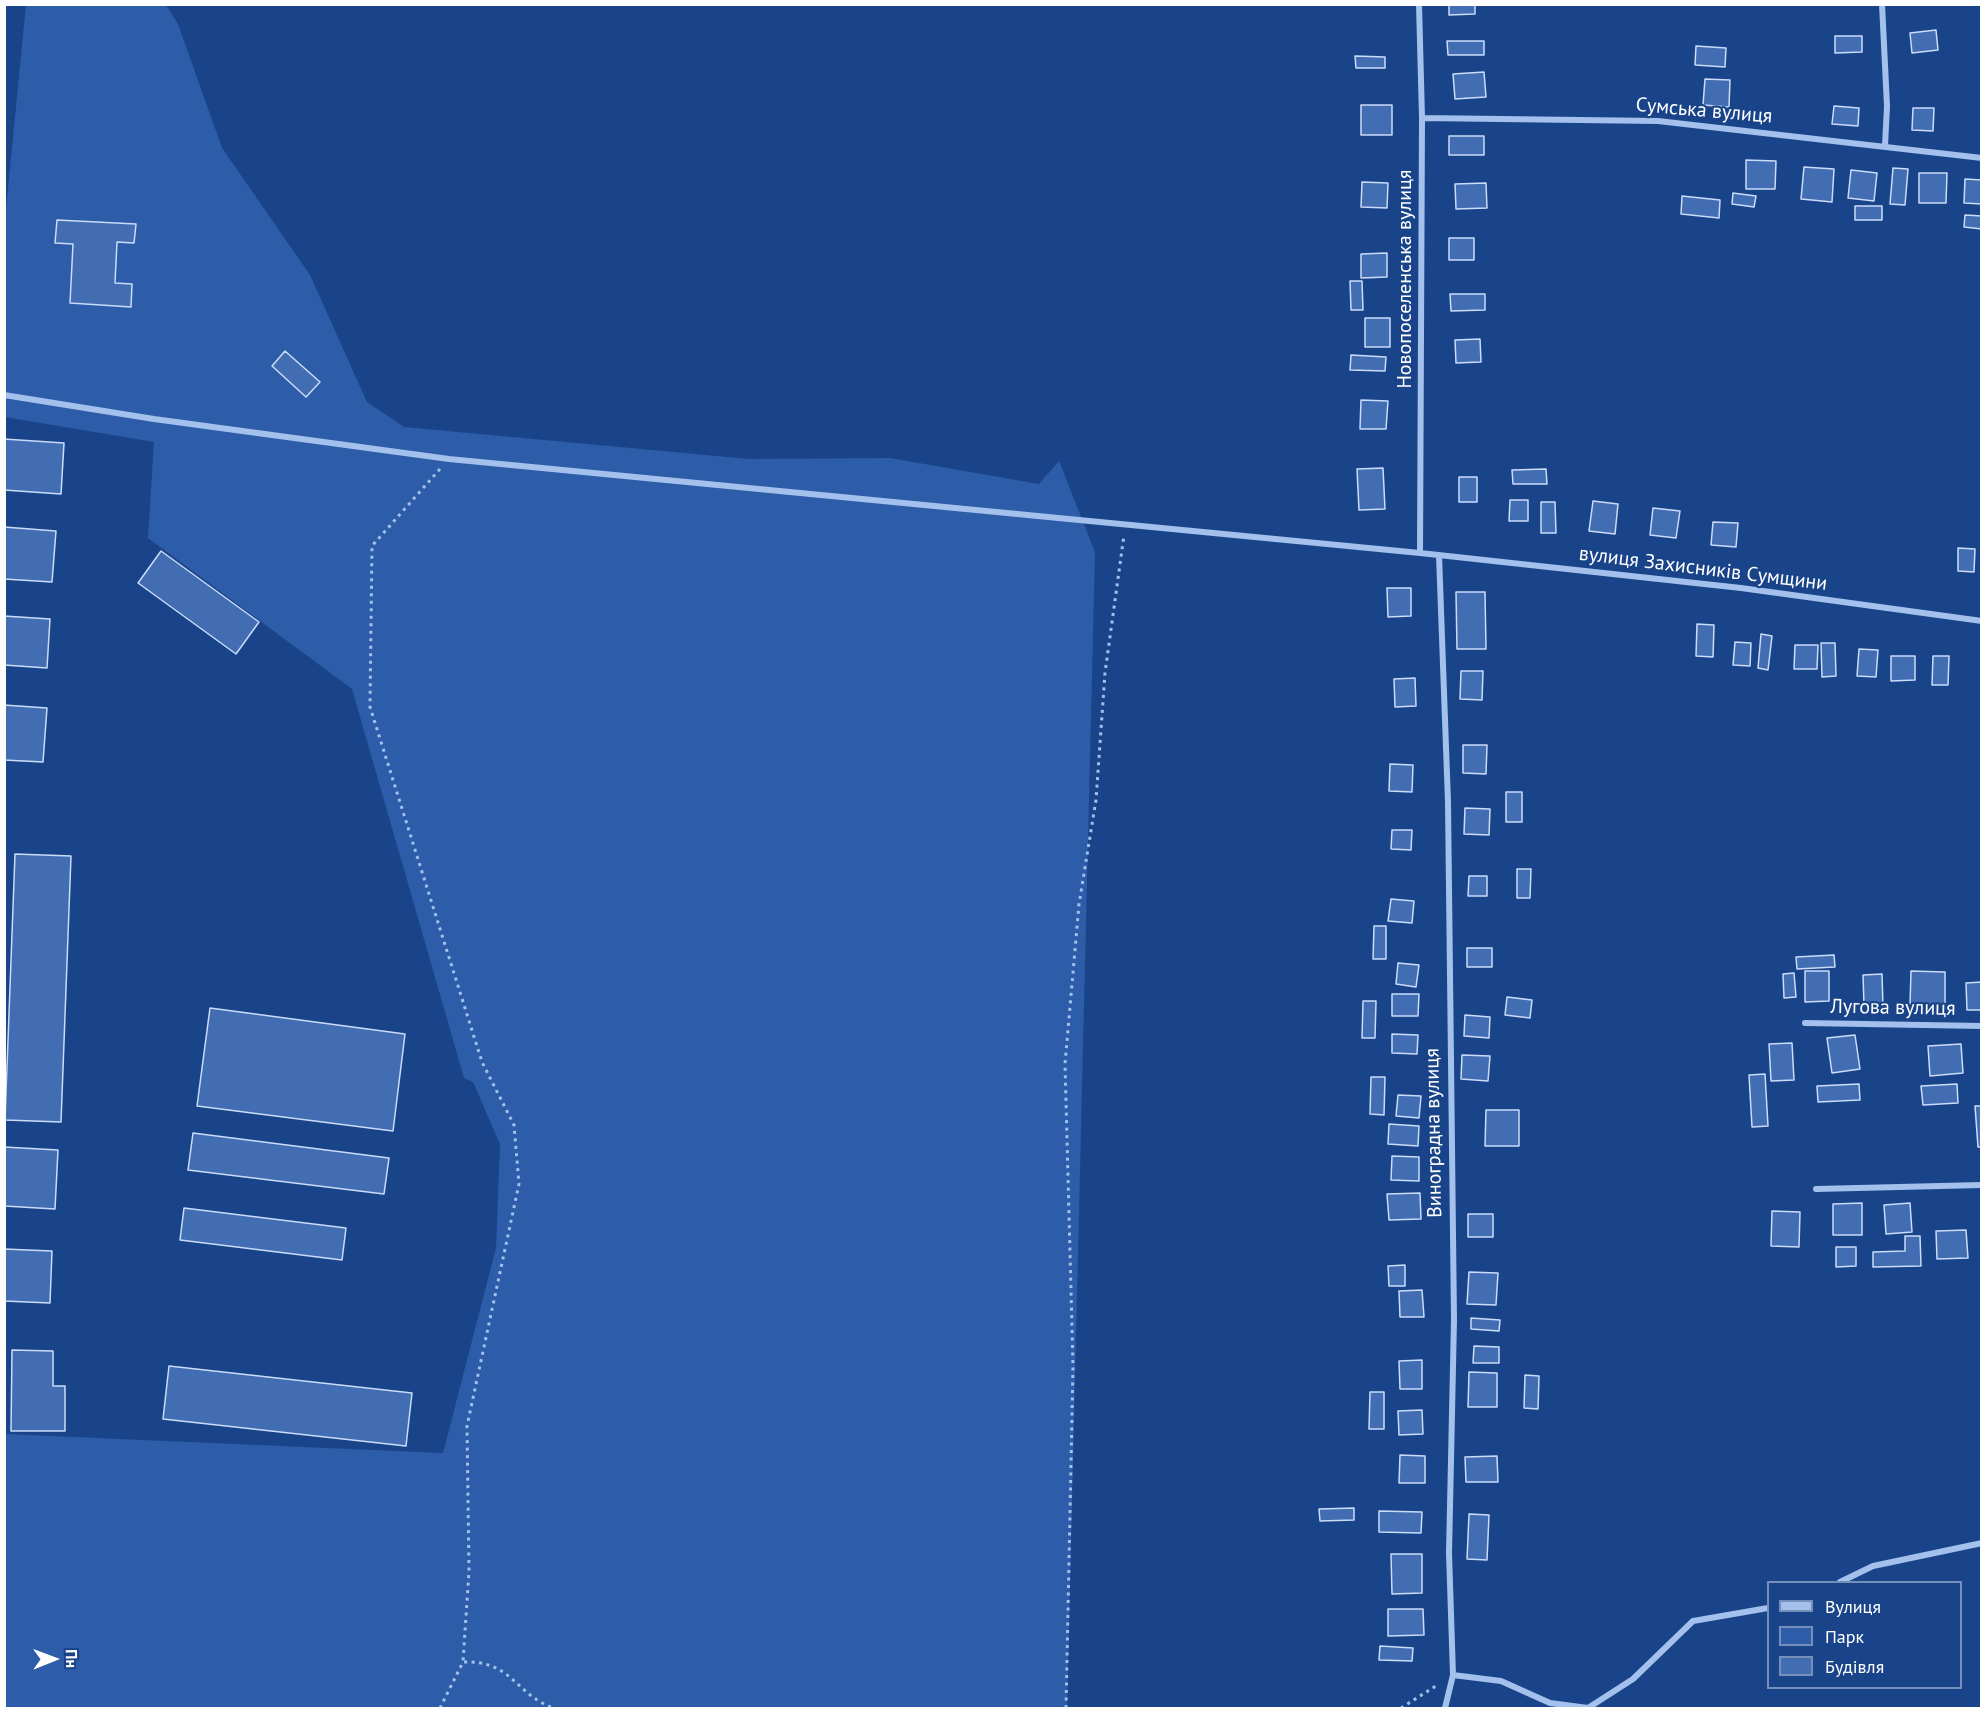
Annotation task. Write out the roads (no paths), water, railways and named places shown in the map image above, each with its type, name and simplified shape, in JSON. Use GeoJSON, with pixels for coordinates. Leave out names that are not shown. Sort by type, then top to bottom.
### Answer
{"type":"FeatureCollection","features":[{"type":"Feature","properties":{"kind":"street","name":"Новопоселенська вулиця"},"geometry":{"type":"LineString","coordinates":[[1419,4],[1422,118],[1420,553]]}},
{"type":"Feature","properties":{"kind":"street"},"geometry":{"type":"LineString","coordinates":[[1882,4],[1887,106],[1885,146]]}},
{"type":"Feature","properties":{"kind":"street","name":"Сумська вулиця"},"geometry":{"type":"LineString","coordinates":[[1422,118],[1658,121],[1982,158]]}},
{"type":"Feature","properties":{"kind":"street","name":"вулиця Захисників Сумщини"},"geometry":{"type":"LineString","coordinates":[[4,395],[154,419],[449,459],[1439,555],[1741,588],[1982,621]]}},
{"type":"Feature","properties":{"kind":"street","name":"Виноградна вулиця"},"geometry":{"type":"LineString","coordinates":[[1439,555],[1448,813],[1454,1320],[1449,1553],[1453,1675],[1445,1708]]}},
{"type":"Feature","properties":{"kind":"street","name":"Лугова вулиця"},"geometry":{"type":"LineString","coordinates":[[1805,1023],[1982,1026]]}},
{"type":"Feature","properties":{"kind":"street"},"geometry":{"type":"LineString","coordinates":[[1816,1189],[1982,1185]]}},
{"type":"Feature","properties":{"kind":"street"},"geometry":{"type":"LineString","coordinates":[[1842,1581],[1873,1566],[1982,1543]]}},
{"type":"Feature","properties":{"kind":"street"},"geometry":{"type":"LineString","coordinates":[[1453,1675],[1501,1681],[1550,1703],[1588,1708],[1634,1679],[1693,1621],[1767,1608]]}}]}
